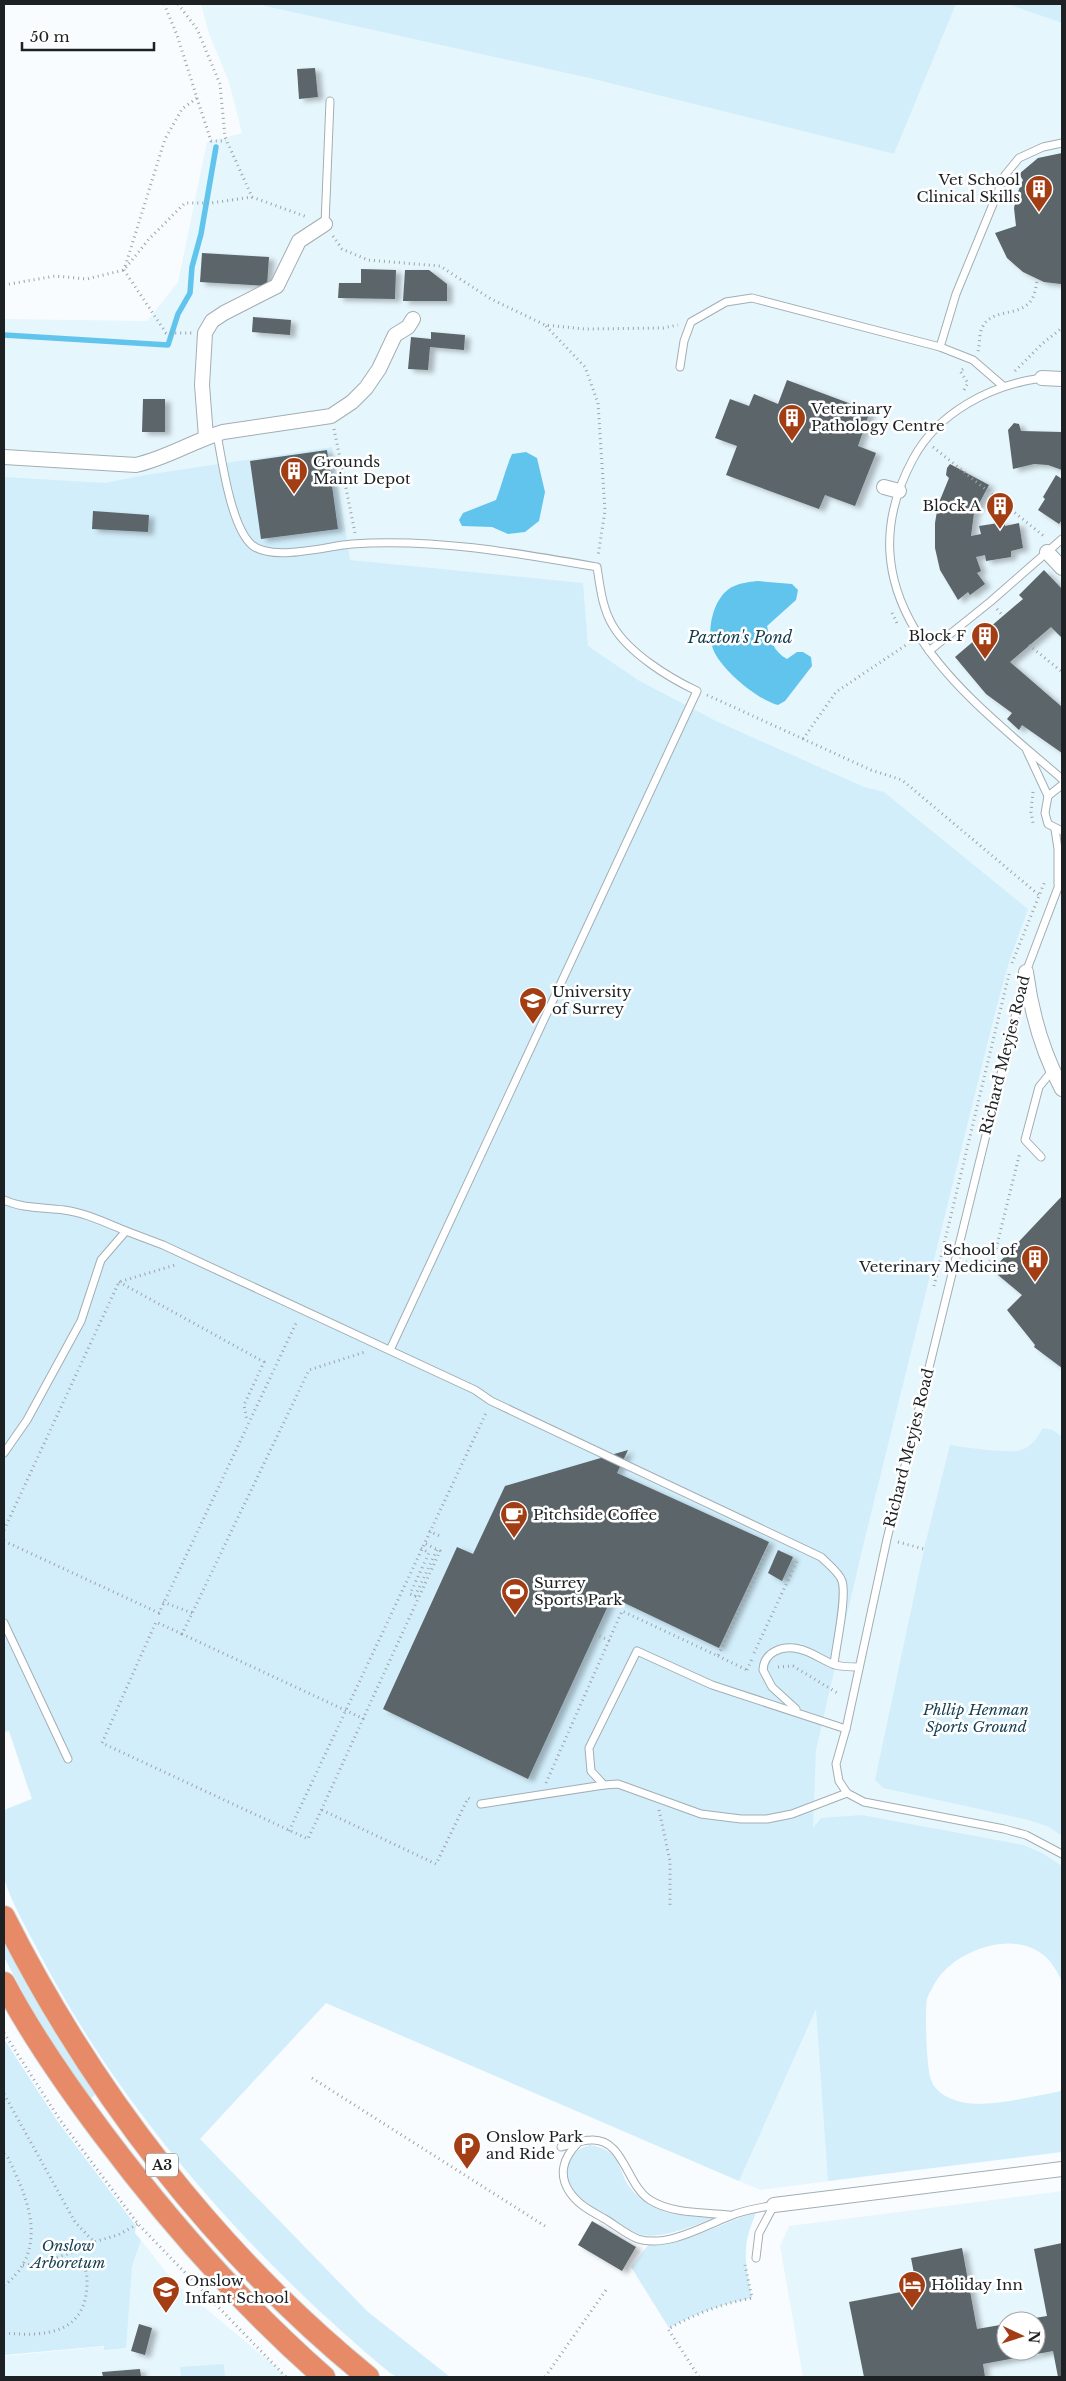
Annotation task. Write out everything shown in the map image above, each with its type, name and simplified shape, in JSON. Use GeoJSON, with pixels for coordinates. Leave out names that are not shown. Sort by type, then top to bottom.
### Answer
{"type":"FeatureCollection","features":[{"type":"Feature","properties":{"kind":"highway","name":"A3"},"geometry":{"type":"LineString","coordinates":[[4,1917],[62,2023],[104,2088],[152,2153],[261,2278],[334,2349],[368,2377]]}},
{"type":"Feature","properties":{"kind":"highway","name":"A3"},"geometry":{"type":"LineString","coordinates":[[4,1982],[46,2055],[137,2180],[243,2300],[324,2377]]}},
{"type":"Feature","properties":{"kind":"street"},"geometry":{"type":"LineString","coordinates":[[212,436],[202,385],[205,333],[212,322],[224,313],[277,286],[299,241],[324,224]]}},
{"type":"Feature","properties":{"kind":"street"},"geometry":{"type":"LineString","coordinates":[[4,457],[126,466],[149,462],[212,436],[331,416],[352,402],[366,388],[379,369],[394,335],[408,327],[414,319]]}},
{"type":"Feature","properties":{"kind":"street"},"geometry":{"type":"LineString","coordinates":[[1042,378],[1062,379]]}},
{"type":"Feature","properties":{"kind":"street"},"geometry":{"type":"LineString","coordinates":[[884,487],[899,491]]}},
{"type":"Feature","properties":{"kind":"street"},"geometry":{"type":"LineString","coordinates":[[1052,548],[1062,568]]}},
{"type":"Feature","properties":{"kind":"street"},"geometry":{"type":"LineString","coordinates":[[1026,972],[1030,999],[1052,1071],[1062,1089]]}},
{"type":"Feature","properties":{"kind":"street"},"geometry":{"type":"LineString","coordinates":[[774,2205],[1062,2169]]}},
{"type":"Feature","properties":{"kind":"lane"},"geometry":{"type":"LineString","coordinates":[[324,224],[330,101]]}},
{"type":"Feature","properties":{"kind":"lane"},"geometry":{"type":"LineString","coordinates":[[940,347],[956,294],[1005,175],[1019,158],[1043,147],[1062,143]]}},
{"type":"Feature","properties":{"kind":"lane"},"geometry":{"type":"LineString","coordinates":[[680,367],[684,341],[691,322],[726,302],[752,298],[940,347],[974,360],[1002,386]]}},
{"type":"Feature","properties":{"kind":"lane"},"geometry":{"type":"LineString","coordinates":[[1042,378],[1002,386],[960,409],[925,440],[911,462],[899,491],[890,534],[894,580],[903,608],[929,651],[987,714],[1062,779]]}},
{"type":"Feature","properties":{"kind":"lane"},"geometry":{"type":"LineString","coordinates":[[212,436],[231,502],[251,544],[268,552],[292,552],[356,544],[430,544],[536,556],[596,567],[602,598],[613,626],[628,645],[675,680],[697,691],[390,1350]]}},
{"type":"Feature","properties":{"kind":"lane"},"geometry":{"type":"LineString","coordinates":[[929,651],[990,602],[1062,539]]}},
{"type":"Feature","properties":{"kind":"lane"},"geometry":{"type":"LineString","coordinates":[[1026,748],[1048,796],[1062,785]]}},
{"type":"Feature","properties":{"kind":"lane","name":"Richard Meyjes Road"},"geometry":{"type":"LineString","coordinates":[[1048,796],[1045,804],[1045,819],[1059,830],[1058,886]]}},
{"type":"Feature","properties":{"kind":"lane","name":"Richard Meyjes Road"},"geometry":{"type":"LineString","coordinates":[[847,1793],[839,1781],[836,1764],[846,1729],[887,1539],[1026,972],[1062,876]]}},
{"type":"Feature","properties":{"kind":"lane"},"geometry":{"type":"LineString","coordinates":[[1041,1157],[1025,1140],[1039,1087],[1052,1071]]}},
{"type":"Feature","properties":{"kind":"lane"},"geometry":{"type":"LineString","coordinates":[[4,1200],[17,1206],[66,1210],[89,1216],[163,1244],[475,1390],[491,1401],[822,1557],[842,1582],[842,1603],[834,1664]]}},
{"type":"Feature","properties":{"kind":"lane"},"geometry":{"type":"LineString","coordinates":[[4,1452],[27,1420],[81,1321],[101,1260],[126,1231]]}},
{"type":"Feature","properties":{"kind":"lane"},"geometry":{"type":"LineString","coordinates":[[4,1623],[68,1760]]}},
{"type":"Feature","properties":{"kind":"lane"},"geometry":{"type":"LineString","coordinates":[[810,1717],[791,1706],[779,1695],[767,1679],[763,1670],[767,1656],[774,1651],[786,1648],[799,1649],[846,1668],[859,1667]]}},
{"type":"Feature","properties":{"kind":"lane"},"geometry":{"type":"LineString","coordinates":[[604,1785],[591,1771],[589,1748],[636,1651],[712,1685],[846,1729]]}},
{"type":"Feature","properties":{"kind":"lane"},"geometry":{"type":"LineString","coordinates":[[481,1804],[618,1784],[700,1814],[741,1819],[767,1819],[792,1814],[847,1793],[864,1802],[1026,1835],[1062,1854]]}},
{"type":"Feature","properties":{"kind":"lane"},"geometry":{"type":"LineString","coordinates":[[561,2147],[590,2140],[602,2142],[619,2154],[636,2188],[648,2200],[663,2207],[732,2215]]}},
{"type":"Feature","properties":{"kind":"lane"},"geometry":{"type":"LineString","coordinates":[[577,2144],[569,2152],[564,2163],[563,2176],[566,2187],[580,2204],[639,2239],[665,2240],[689,2233],[732,2215],[774,2205]]}},
{"type":"Feature","properties":{"kind":"lane"},"geometry":{"type":"LineString","coordinates":[[756,2258],[759,2233],[774,2205]]}},
{"type":"Feature","properties":{"kind":"path"},"geometry":{"type":"LineString","coordinates":[[164,4],[177,35],[211,141],[226,140]]}},
{"type":"Feature","properties":{"kind":"path"},"geometry":{"type":"LineString","coordinates":[[178,4],[197,29],[220,84],[226,140],[252,197]]}},
{"type":"Feature","properties":{"kind":"path"},"geometry":{"type":"LineString","coordinates":[[124,270],[165,139],[182,109],[197,98]]}},
{"type":"Feature","properties":{"kind":"path"},"geometry":{"type":"LineString","coordinates":[[4,285],[55,276],[87,279],[124,270],[149,239],[185,203],[201,201],[211,203],[252,197],[324,224],[342,250],[368,260],[440,266],[491,299],[546,325],[585,329],[663,328],[691,322]]}},
{"type":"Feature","properties":{"kind":"path"},"geometry":{"type":"LineString","coordinates":[[124,270],[166,333],[205,333]]}},
{"type":"Feature","properties":{"kind":"path"},"geometry":{"type":"LineString","coordinates":[[960,371],[974,360],[979,349],[982,328],[990,317],[1021,308],[1029,303],[1034,296],[1037,280]]}},
{"type":"Feature","properties":{"kind":"path"},"geometry":{"type":"LineString","coordinates":[[546,325],[585,368],[598,403],[605,511],[596,567]]}},
{"type":"Feature","properties":{"kind":"path"},"geometry":{"type":"LineString","coordinates":[[1002,386],[1021,364],[1062,328]]}},
{"type":"Feature","properties":{"kind":"path"},"geometry":{"type":"LineString","coordinates":[[331,416],[356,544]]}},
{"type":"Feature","properties":{"kind":"path"},"geometry":{"type":"LineString","coordinates":[[925,440],[1052,548]]}},
{"type":"Feature","properties":{"kind":"path"},"geometry":{"type":"LineString","coordinates":[[803,739],[836,692],[908,643],[914,650]]}},
{"type":"Feature","properties":{"kind":"path"},"geometry":{"type":"LineString","coordinates":[[1029,645],[1062,672]]}},
{"type":"Feature","properties":{"kind":"path"},"geometry":{"type":"LineString","coordinates":[[697,691],[871,770],[902,780],[1039,895]]}},
{"type":"Feature","properties":{"kind":"path"},"geometry":{"type":"LineString","coordinates":[[1032,782],[1031,812],[1034,826]]}},
{"type":"Feature","properties":{"kind":"path"},"geometry":{"type":"LineString","coordinates":[[1012,964],[1046,877]]}},
{"type":"Feature","properties":{"kind":"path"},"geometry":{"type":"LineString","coordinates":[[961,1262],[985,1265],[994,1257],[1025,1140]]}},
{"type":"Feature","properties":{"kind":"path"},"geometry":{"type":"LineString","coordinates":[[4,1530],[119,1282],[192,1259]]}},
{"type":"Feature","properties":{"kind":"path"},"geometry":{"type":"LineString","coordinates":[[119,1282],[264,1362],[244,1405],[248,1422]]}},
{"type":"Feature","properties":{"kind":"path"},"geometry":{"type":"LineString","coordinates":[[4,1541],[158,1613],[302,1310]]}},
{"type":"Feature","properties":{"kind":"path"},"geometry":{"type":"LineString","coordinates":[[182,1634],[309,1370],[381,1346]]}},
{"type":"Feature","properties":{"kind":"path"},"geometry":{"type":"LineString","coordinates":[[289,1831],[344,1710],[491,1401]]}},
{"type":"Feature","properties":{"kind":"path"},"geometry":{"type":"LineString","coordinates":[[429,1531],[442,1537]]}},
{"type":"Feature","properties":{"kind":"path"},"geometry":{"type":"LineString","coordinates":[[897,1542],[924,1549]]}},
{"type":"Feature","properties":{"kind":"path"},"geometry":{"type":"LineString","coordinates":[[364,1719],[156,1622],[102,1743],[308,1839],[364,1719],[440,1552],[424,1543]]}},
{"type":"Feature","properties":{"kind":"path"},"geometry":{"type":"LineString","coordinates":[[421,1548],[429,1553],[410,1594],[415,1596],[437,1550]]}},
{"type":"Feature","properties":{"kind":"path"},"geometry":{"type":"LineString","coordinates":[[718,1656],[748,1670],[801,1552]]}},
{"type":"Feature","properties":{"kind":"path"},"geometry":{"type":"LineString","coordinates":[[164,1602],[192,1613]]}},
{"type":"Feature","properties":{"kind":"path"},"geometry":{"type":"LineString","coordinates":[[595,1634],[610,1641]]}},
{"type":"Feature","properties":{"kind":"path"},"geometry":{"type":"LineString","coordinates":[[778,1667],[793,1666],[839,1694]]}},
{"type":"Feature","properties":{"kind":"path"},"geometry":{"type":"LineString","coordinates":[[656,1797],[670,1861],[670,1908]]}},
{"type":"Feature","properties":{"kind":"path"},"geometry":{"type":"LineString","coordinates":[[322,1810],[436,1864],[468,1798],[481,1804]]}},
{"type":"Feature","properties":{"kind":"path"},"geometry":{"type":"LineString","coordinates":[[312,2078],[548,2228]]}},
{"type":"Feature","properties":{"kind":"path"},"geometry":{"type":"LineString","coordinates":[[4,2094],[75,2222],[94,2242]]}},
{"type":"Feature","properties":{"kind":"path"},"geometry":{"type":"LineString","coordinates":[[4,2154],[8,2158],[27,2198],[32,2238],[23,2265],[9,2283],[4,2285]]}},
{"type":"Feature","properties":{"kind":"path"},"geometry":{"type":"LineString","coordinates":[[23,2265],[39,2264],[79,2250],[94,2242],[118,2235],[138,2224]]}},
{"type":"Feature","properties":{"kind":"path"},"geometry":{"type":"LineString","coordinates":[[4,2333],[24,2335],[46,2333],[68,2327],[84,2304],[88,2279],[79,2250]]}},
{"type":"Feature","properties":{"kind":"path"},"geometry":{"type":"LineString","coordinates":[[699,2377],[668,2329],[692,2315],[717,2306],[752,2298],[744,2260]]}},
{"type":"Feature","properties":{"kind":"path"},"geometry":{"type":"LineString","coordinates":[[545,2377],[606,2290]]}},
{"type":"Feature","properties":{"kind":"shaded area","name":"Surrey Sports Park"},"geometry":{"type":"Polygon","coordinates":[[[201,4],[256,4],[589,78],[894,154],[956,4],[1007,4],[1062,23],[1062,1922],[860,1912],[861,2177],[760,2190],[326,2003],[188,2151],[4,1810],[32,1799],[9,1731],[4,1732],[4,319],[147,321],[178,282],[207,142],[242,133],[229,82],[209,34],[201,4]]]}},
{"type":"Feature","properties":{"kind":"shaded area"},"geometry":{"type":"Polygon","coordinates":[[[1062,2191],[1062,2377],[803,2377],[780,2246],[789,2226],[1062,2191]]]}},
{"type":"Feature","properties":{"kind":"shaded area","name":"Onslow Infant School"},"geometry":{"type":"Polygon","coordinates":[[[141,2240],[174,2282],[288,2377],[5,2377],[4,2356],[109,2346],[141,2240]]]}},
{"type":"Feature","properties":{"kind":"green space"},"geometry":{"type":"Polygon","coordinates":[[[256,4],[956,4],[894,154],[589,78],[256,4]]]}},
{"type":"Feature","properties":{"kind":"green space"},"geometry":{"type":"Polygon","coordinates":[[[1007,4],[1062,4],[1062,23],[1007,4]]]}},
{"type":"Feature","properties":{"kind":"green space","name":"Surrey Sports Park"},"geometry":{"type":"Polygon","coordinates":[[[332,447],[350,560],[583,583],[588,646],[638,680],[716,721],[864,787],[884,792],[1028,909],[1009,962],[996,1009],[862,1550],[816,1750],[813,1828],[821,1818],[862,1815],[1023,1845],[1042,1853],[1062,1866],[1062,1981],[1048,1959],[1029,1947],[1014,1944],[998,1944],[982,1948],[953,1963],[942,1973],[934,1985],[926,2006],[926,2042],[928,2066],[933,2085],[952,2099],[976,2104],[1003,2102],[1062,2090],[1062,2152],[828,2181],[816,2009],[739,2181],[326,2003],[200,2139],[367,2311],[450,2377],[397,2377],[390,2373],[290,2283],[242,2234],[197,2183],[153,2130],[113,2075],[76,2018],[16,1909],[7,1888],[2,1863],[4,1810],[32,1799],[9,1731],[4,1732],[4,477],[105,483],[145,475],[332,447]]]}},
{"type":"Feature","properties":{"kind":"green space","name":"Phllip Henman Sports Ground"},"geometry":{"type":"Polygon","coordinates":[[[1043,1428],[1053,1430],[1062,1437],[1062,1836],[1049,1827],[1029,1820],[883,1788],[875,1780],[924,1549],[950,1445],[997,1451],[1021,1450],[1025,1449],[1037,1438],[1043,1428]]]}},
{"type":"Feature","properties":{"kind":"green space"},"geometry":{"type":"Polygon","coordinates":[[[4,1940],[50,2025],[97,2093],[90,2099],[42,2029],[4,1957],[4,1940]]]}},
{"type":"Feature","properties":{"kind":"green space","name":"Onslow Arboretum"},"geometry":{"type":"Polygon","coordinates":[[[4,2039],[58,2122],[136,2226],[135,2233],[141,2240],[132,2268],[126,2348],[104,2350],[104,2346],[4,2355],[4,2039]]]}},
{"type":"Feature","properties":{"kind":"green space"},"geometry":{"type":"Polygon","coordinates":[[[590,2145],[609,2152],[618,2162],[632,2190],[652,2206],[673,2214],[717,2217],[668,2234],[648,2236],[625,2227],[581,2199],[568,2180],[567,2165],[570,2159],[582,2148],[590,2145]]]}},
{"type":"Feature","properties":{"kind":"green space"},"geometry":{"type":"Polygon","coordinates":[[[756,2213],[746,2246],[746,2265],[752,2298],[709,2310],[669,2328],[631,2267],[649,2244],[677,2241],[756,2213]]]}},
{"type":"Feature","properties":{"kind":"green space"},"geometry":{"type":"Polygon","coordinates":[[[224,2364],[225,2377],[181,2377],[180,2367],[224,2364]]]}},
{"type":"Feature","properties":{"kind":"water"},"geometry":{"type":"Polygon","coordinates":[[[526,452],[537,458],[545,492],[539,521],[525,532],[508,534],[492,527],[462,526],[459,520],[463,513],[496,500],[512,454],[526,452]]]}},
{"type":"Feature","properties":{"kind":"water","name":"Paxton's Pond"},"geometry":{"type":"Polygon","coordinates":[[[757,581],[792,584],[798,590],[796,600],[767,626],[773,645],[787,659],[797,652],[803,652],[811,657],[812,666],[785,701],[778,705],[751,691],[732,675],[717,657],[711,642],[711,624],[720,598],[732,587],[757,581]]]}},
{"type":"Feature","properties":{"kind":"building"},"geometry":{"type":"Polygon","coordinates":[[[315,68],[318,97],[299,99],[297,69],[315,68]]]}},
{"type":"Feature","properties":{"kind":"building","name":"Vet School Clinical Skills"},"geometry":{"type":"Polygon","coordinates":[[[1062,153],[1061,284],[1044,282],[1023,272],[1007,258],[995,233],[1016,226],[1014,208],[1023,180],[1019,174],[1038,158],[1062,153]]]}},
{"type":"Feature","properties":{"kind":"building"},"geometry":{"type":"Polygon","coordinates":[[[202,253],[269,257],[267,286],[200,282],[202,253]]]}},
{"type":"Feature","properties":{"kind":"building"},"geometry":{"type":"Polygon","coordinates":[[[361,269],[396,270],[395,299],[338,298],[339,283],[361,283],[361,269]]]}},
{"type":"Feature","properties":{"kind":"building"},"geometry":{"type":"Polygon","coordinates":[[[405,270],[429,270],[447,284],[447,301],[403,301],[405,270]]]}},
{"type":"Feature","properties":{"kind":"building"},"geometry":{"type":"Polygon","coordinates":[[[253,317],[291,320],[290,335],[252,332],[253,317]]]}},
{"type":"Feature","properties":{"kind":"building"},"geometry":{"type":"Polygon","coordinates":[[[431,332],[465,335],[464,350],[430,347],[428,370],[408,369],[411,337],[431,339],[431,332]]]}},
{"type":"Feature","properties":{"kind":"building","name":"Veterinary Pathology Centre"},"geometry":{"type":"Polygon","coordinates":[[[787,380],[870,411],[858,446],[876,453],[855,506],[825,495],[819,509],[726,475],[737,446],[715,438],[730,399],[749,406],[754,394],[778,404],[787,380]]]}},
{"type":"Feature","properties":{"kind":"building"},"geometry":{"type":"Polygon","coordinates":[[[143,399],[165,399],[165,432],[142,432],[143,399]]]}},
{"type":"Feature","properties":{"kind":"building","name":"Block A"},"geometry":{"type":"Polygon","coordinates":[[[1014,423],[1019,424],[1021,431],[1062,432],[1062,470],[1048,465],[1034,464],[1013,469],[1008,430],[1014,423]]]}},
{"type":"Feature","properties":{"kind":"building","name":"Grounds Maint Depot"},"geometry":{"type":"Polygon","coordinates":[[[327,450],[338,529],[261,539],[250,461],[327,450]]]}},
{"type":"Feature","properties":{"kind":"building","name":"Block A"},"geometry":{"type":"Polygon","coordinates":[[[950,464],[989,485],[974,513],[971,536],[981,534],[979,526],[1005,522],[1005,526],[1019,523],[1023,548],[1011,551],[1011,557],[986,561],[985,555],[976,557],[981,571],[977,573],[985,584],[970,595],[968,592],[958,600],[940,570],[935,548],[935,523],[938,505],[949,478],[946,475],[950,464]]]}},
{"type":"Feature","properties":{"kind":"building"},"geometry":{"type":"Polygon","coordinates":[[[1056,475],[1062,479],[1062,520],[1059,524],[1038,510],[1056,475]]]}},
{"type":"Feature","properties":{"kind":"building"},"geometry":{"type":"Polygon","coordinates":[[[93,511],[149,515],[148,532],[92,529],[93,511]]]}},
{"type":"Feature","properties":{"kind":"building","name":"Block F"},"geometry":{"type":"Polygon","coordinates":[[[1044,570],[1062,589],[1062,638],[1051,627],[1010,662],[1062,707],[1062,753],[1022,725],[1019,730],[1007,719],[1012,713],[986,694],[955,657],[1023,599],[1019,595],[1044,570]]]}},
{"type":"Feature","properties":{"kind":"building","name":"School of Veterinary Medicine"},"geometry":{"type":"Polygon","coordinates":[[[1062,1196],[1062,1368],[1034,1347],[1035,1345],[1007,1310],[1022,1295],[992,1270],[1062,1196]]]}},
{"type":"Feature","properties":{"kind":"building","name":"Surrey Sports Park"},"geometry":{"type":"Polygon","coordinates":[[[628,1450],[617,1473],[769,1542],[719,1648],[612,1597],[528,1779],[383,1709],[457,1547],[473,1554],[505,1486],[628,1450]]]}},
{"type":"Feature","properties":{"kind":"building"},"geometry":{"type":"Polygon","coordinates":[[[778,1550],[793,1557],[782,1581],[768,1573],[778,1550]]]}},
{"type":"Feature","properties":{"kind":"building"},"geometry":{"type":"Polygon","coordinates":[[[592,2221],[636,2247],[622,2271],[578,2245],[592,2221]]]}},
{"type":"Feature","properties":{"kind":"building","name":"Holiday Inn"},"geometry":{"type":"Polygon","coordinates":[[[1062,2243],[1062,2377],[1058,2377],[1053,2351],[1046,2352],[1047,2316],[1034,2249],[1062,2243]]]}},
{"type":"Feature","properties":{"kind":"building","name":"Holiday Inn"},"geometry":{"type":"Polygon","coordinates":[[[962,2248],[977,2329],[996,2326],[996,2361],[999,2361],[983,2364],[985,2377],[864,2377],[849,2302],[917,2289],[911,2258],[962,2248]]]}},
{"type":"Feature","properties":{"kind":"building"},"geometry":{"type":"Polygon","coordinates":[[[139,2324],[152,2328],[145,2355],[131,2351],[139,2324]]]}},
{"type":"Feature","properties":{"kind":"building"},"geometry":{"type":"Polygon","coordinates":[[[140,2369],[141,2377],[103,2377],[102,2372],[140,2369]]]}},
{"type":"Feature","properties":{"kind":"waterway"},"geometry":{"type":"LineString","coordinates":[[4,335],[168,345],[178,314],[190,293],[192,267],[201,234],[216,147]]}},
{"type":"Feature","properties":{"kind":"place","name":"Vet School Clinical Skills"},"geometry":{"type":"Point","coordinates":[1039,213]}},
{"type":"Feature","properties":{"kind":"place","name":"Veterinary Pathology Centre"},"geometry":{"type":"Point","coordinates":[792,442]}},
{"type":"Feature","properties":{"kind":"place","name":"Grounds Maint Depot"},"geometry":{"type":"Point","coordinates":[294,495]}},
{"type":"Feature","properties":{"kind":"place","name":"Block A"},"geometry":{"type":"Point","coordinates":[1000,530]}},
{"type":"Feature","properties":{"kind":"place","name":"Block F"},"geometry":{"type":"Point","coordinates":[985,660]}},
{"type":"Feature","properties":{"kind":"place","name":"University of Surrey"},"geometry":{"type":"Point","coordinates":[533,1025]}},
{"type":"Feature","properties":{"kind":"place","name":"School of Veterinary Medicine"},"geometry":{"type":"Point","coordinates":[1035,1283]}},
{"type":"Feature","properties":{"kind":"place","name":"Pitchside Coffee"},"geometry":{"type":"Point","coordinates":[514,1539]}},
{"type":"Feature","properties":{"kind":"place","name":"Surrey Sports Park"},"geometry":{"type":"Point","coordinates":[515,1616]}},
{"type":"Feature","properties":{"kind":"place","name":"Onslow Park and Ride"},"geometry":{"type":"Point","coordinates":[467,2170]}},
{"type":"Feature","properties":{"kind":"place","name":"Holiday Inn"},"geometry":{"type":"Point","coordinates":[912,2309]}},
{"type":"Feature","properties":{"kind":"place","name":"Onslow Infant School"},"geometry":{"type":"Point","coordinates":[166,2314]}}]}
